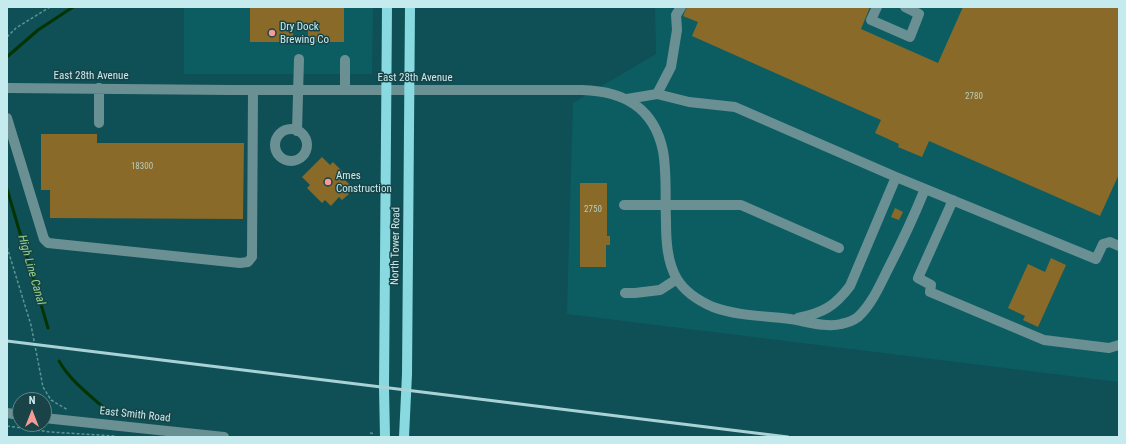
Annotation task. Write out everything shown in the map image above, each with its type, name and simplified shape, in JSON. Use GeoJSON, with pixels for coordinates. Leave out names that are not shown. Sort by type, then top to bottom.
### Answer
{"type":"FeatureCollection","features":[{"type":"Feature","properties":{"kind":"main road","name":"North Tower Road"},"geometry":{"type":"LineString","coordinates":[[385,437],[384,388],[387,7]]}},
{"type":"Feature","properties":{"kind":"main road","name":"North Tower Road"},"geometry":{"type":"LineString","coordinates":[[404,437],[407,374],[410,7]]}},
{"type":"Feature","properties":{"kind":"street"},"geometry":{"type":"LineString","coordinates":[[657,94],[671,67],[677,30],[676,15],[681,7]]}},
{"type":"Feature","properties":{"kind":"street"},"geometry":{"type":"LineString","coordinates":[[877,7],[871,20],[910,37],[919,14],[905,7]]}},
{"type":"Feature","properties":{"kind":"street"},"geometry":{"type":"LineString","coordinates":[[298,130],[299,59]]}},
{"type":"Feature","properties":{"kind":"street"},"geometry":{"type":"LineString","coordinates":[[345,60],[345,90]]}},
{"type":"Feature","properties":{"kind":"street","name":"East 28th Avenue"},"geometry":{"type":"LineString","coordinates":[[7,88],[596,90],[607,92],[627,99],[638,106],[645,113],[656,130],[663,152],[667,248],[671,265],[677,279]]}},
{"type":"Feature","properties":{"kind":"street"},"geometry":{"type":"LineString","coordinates":[[99,88],[99,123]]}},
{"type":"Feature","properties":{"kind":"street"},"geometry":{"type":"LineString","coordinates":[[7,118],[44,239],[48,243],[240,263],[248,262],[252,257],[253,90]]}},
{"type":"Feature","properties":{"kind":"street"},"geometry":{"type":"LineString","coordinates":[[627,99],[657,94],[689,102],[735,107],[896,177],[1096,259],[1103,244],[1110,242],[1119,246]]}},
{"type":"Feature","properties":{"kind":"street"},"geometry":{"type":"LineString","coordinates":[[792,320],[814,315],[828,308],[840,299],[850,286],[896,177]]}},
{"type":"Feature","properties":{"kind":"street"},"geometry":{"type":"LineString","coordinates":[[625,293],[660,290],[677,279],[692,296],[714,307],[817,324],[841,324],[857,317],[871,302],[908,229],[925,189]]}},
{"type":"Feature","properties":{"kind":"street"},"geometry":{"type":"LineString","coordinates":[[953,200],[918,278],[931,285],[930,292],[1044,340],[1110,348],[1119,345]]}},
{"type":"Feature","properties":{"kind":"street"},"geometry":{"type":"LineString","coordinates":[[624,206],[741,205],[838,248]]}},
{"type":"Feature","properties":{"kind":"street","name":"East Smith Road"},"geometry":{"type":"LineString","coordinates":[[52,419],[224,437]]}},
{"type":"Feature","properties":{"kind":"path"},"geometry":{"type":"LineString","coordinates":[[7,37],[16,28],[50,7]]}},
{"type":"Feature","properties":{"kind":"path"},"geometry":{"type":"LineString","coordinates":[[7,247],[31,325],[43,387],[46,392]]}},
{"type":"Feature","properties":{"kind":"path"},"geometry":{"type":"LineString","coordinates":[[7,426],[50,432],[120,437]]}},
{"type":"Feature","properties":{"kind":"shaded area"},"geometry":{"type":"Polygon","coordinates":[[[184,7],[373,7],[372,74],[184,74],[184,7]]]}},
{"type":"Feature","properties":{"kind":"shaded area"},"geometry":{"type":"Polygon","coordinates":[[[655,7],[1119,7],[1119,382],[567,314],[573,103],[656,54],[655,7]]]}},
{"type":"Feature","properties":{"kind":"building","name":"Dry Dock Brewing Co"},"geometry":{"type":"Polygon","coordinates":[[[250,7],[344,7],[344,42],[308,42],[308,24],[293,24],[293,42],[250,42],[250,7]]]}},
{"type":"Feature","properties":{"kind":"building"},"geometry":{"type":"Polygon","coordinates":[[[687,7],[870,7],[861,29],[938,63],[963,7],[1119,7],[1119,174],[1100,216],[929,141],[922,157],[898,147],[899,144],[875,133],[881,120],[692,36],[698,22],[683,16],[687,7]]]}},
{"type":"Feature","properties":{"kind":"building"},"geometry":{"type":"Polygon","coordinates":[[[41,134],[97,134],[97,143],[244,143],[243,219],[50,218],[50,190],[41,190],[41,134]]]}},
{"type":"Feature","properties":{"kind":"building","name":"Ames Construction"},"geometry":{"type":"Polygon","coordinates":[[[322,157],[330,165],[333,162],[348,177],[345,180],[351,186],[346,191],[349,194],[342,200],[339,197],[331,206],[325,200],[322,203],[307,188],[310,185],[302,177],[322,157]]]}},
{"type":"Feature","properties":{"kind":"building"},"geometry":{"type":"Polygon","coordinates":[[[580,183],[607,183],[607,236],[610,236],[610,245],[606,245],[606,267],[580,267],[580,183]]]}},
{"type":"Feature","properties":{"kind":"building"},"geometry":{"type":"Polygon","coordinates":[[[895,208],[903,212],[899,220],[891,217],[895,208]]]}},
{"type":"Feature","properties":{"kind":"building"},"geometry":{"type":"Polygon","coordinates":[[[1051,258],[1066,265],[1038,327],[1023,320],[1025,316],[1008,308],[1028,264],[1045,272],[1051,258]]]}},
{"type":"Feature","properties":{"kind":"waterway","name":"High Line Canal"},"geometry":{"type":"LineString","coordinates":[[8,56],[38,30],[73,7]]}},
{"type":"Feature","properties":{"kind":"waterway","name":"High Line Canal"},"geometry":{"type":"LineString","coordinates":[[7,189],[48,328]]}},
{"type":"Feature","properties":{"kind":"waterway","name":"High Line Canal"},"geometry":{"type":"LineString","coordinates":[[59,361],[74,380],[103,407]]}},
{"type":"Feature","properties":{"kind":"railway"},"geometry":{"type":"LineString","coordinates":[[7,341],[788,437]]}},
{"type":"Feature","properties":{"kind":"place","name":"Dry Dock Brewing Co"},"geometry":{"type":"Point","coordinates":[272,33]}},
{"type":"Feature","properties":{"kind":"place","name":"Ames Construction"},"geometry":{"type":"Point","coordinates":[328,182]}}]}
